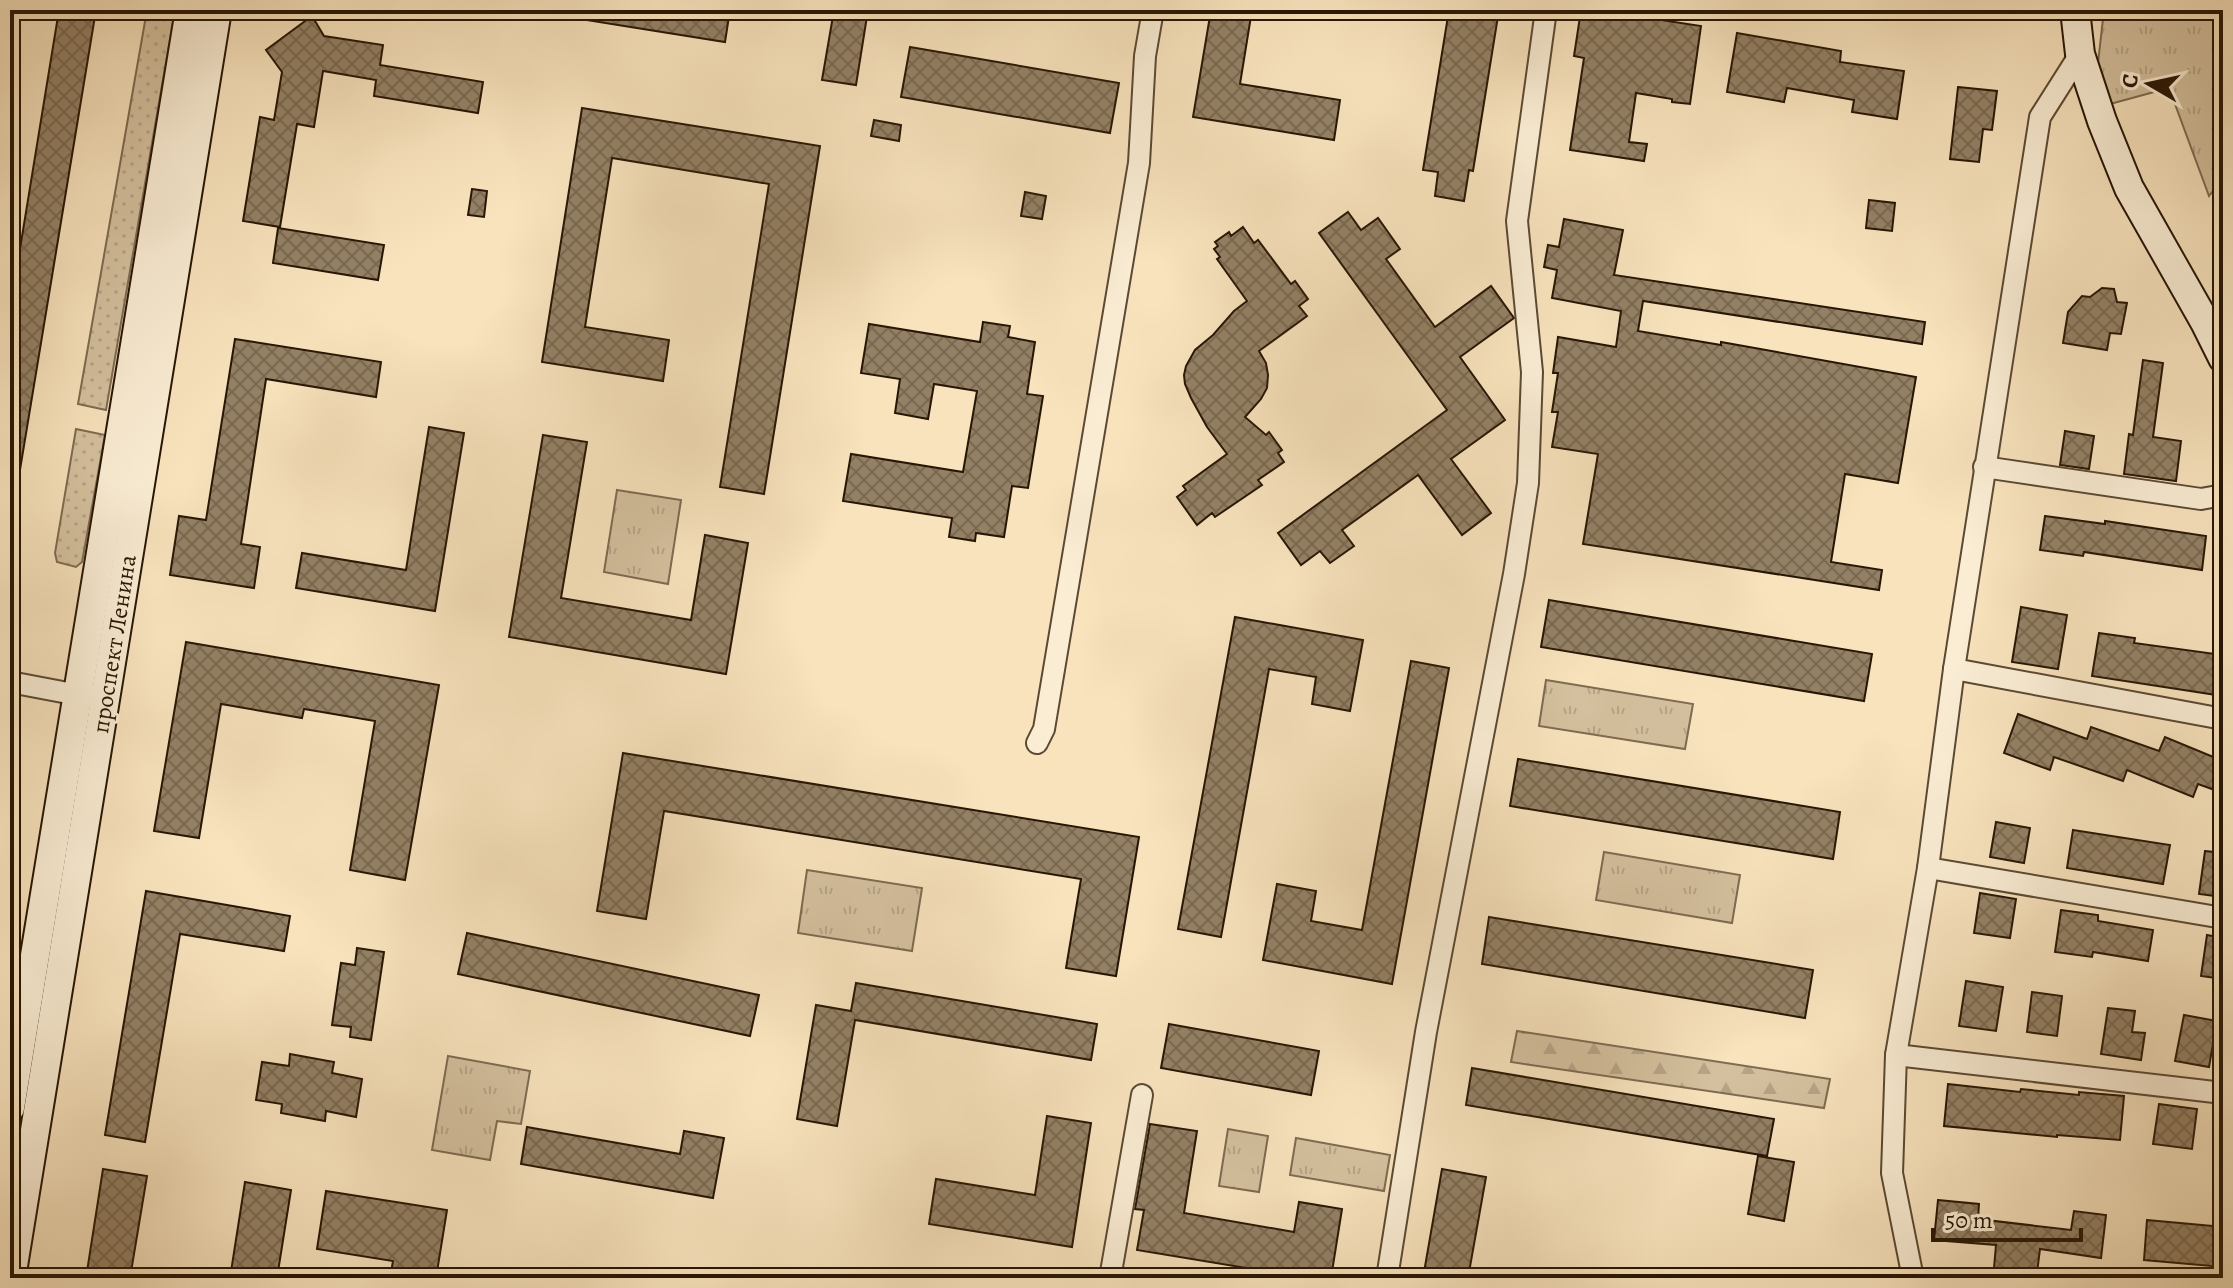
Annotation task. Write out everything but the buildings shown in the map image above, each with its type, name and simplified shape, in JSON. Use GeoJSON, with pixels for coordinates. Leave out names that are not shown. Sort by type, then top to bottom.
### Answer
{"type":"FeatureCollection","features":[{"type":"Feature","properties":{"kind":"main road","name":"проспект Ленина"},"geometry":{"type":"LineString","coordinates":[[11,1278],[190,10]]}},
{"type":"Feature","properties":{"kind":"main road","name":"проспект Ленина"},"geometry":{"type":"LineString","coordinates":[[10,1108],[91,698],[217,10]]}},
{"type":"Feature","properties":{"kind":"main road"},"geometry":{"type":"LineString","coordinates":[[2075,10],[2080,54],[2129,188],[2223,358]]}},
{"type":"Feature","properties":{"kind":"street"},"geometry":{"type":"LineString","coordinates":[[1037,743],[1044,729],[1139,163],[1145,56],[1153,10]]}},
{"type":"Feature","properties":{"kind":"street"},"geometry":{"type":"LineString","coordinates":[[1387,1278],[1426,1032],[1514,574],[1528,483],[1532,372],[1517,221],[1546,10]]}},
{"type":"Feature","properties":{"kind":"street"},"geometry":{"type":"LineString","coordinates":[[1915,1277],[1892,1173],[1896,1055],[1928,868],[1984,467],[2040,117],[2080,54]]}},
{"type":"Feature","properties":{"kind":"street"},"geometry":{"type":"LineString","coordinates":[[1984,467],[2201,499],[2223,495]]}},
{"type":"Feature","properties":{"kind":"street"},"geometry":{"type":"LineString","coordinates":[[1954,669],[2223,719]]}},
{"type":"Feature","properties":{"kind":"street"},"geometry":{"type":"LineString","coordinates":[[10,682],[91,698]]}},
{"type":"Feature","properties":{"kind":"street"},"geometry":{"type":"LineString","coordinates":[[1928,868],[2223,918]]}},
{"type":"Feature","properties":{"kind":"street"},"geometry":{"type":"LineString","coordinates":[[1896,1055],[2223,1093]]}},
{"type":"Feature","properties":{"kind":"street"},"geometry":{"type":"LineString","coordinates":[[1110,1278],[1142,1095]]}},
{"type":"Feature","properties":{"kind":"green space"},"geometry":{"type":"Polygon","coordinates":[[[147,10],[175,10],[106,410],[78,404],[147,10]]]}},
{"type":"Feature","properties":{"kind":"green space"},"geometry":{"type":"Polygon","coordinates":[[[2104,10],[2223,10],[2223,178],[2209,196],[2169,88],[2110,104],[2098,63],[2104,10]]]}},
{"type":"Feature","properties":{"kind":"green space"},"geometry":{"type":"Polygon","coordinates":[[[76,429],[105,435],[82,562],[76,567],[57,562],[55,553],[76,429]]]}},
{"type":"Feature","properties":{"kind":"green space"},"geometry":{"type":"Polygon","coordinates":[[[617,490],[681,500],[668,584],[604,572],[617,490]]]}},
{"type":"Feature","properties":{"kind":"green space"},"geometry":{"type":"Polygon","coordinates":[[[1546,680],[1693,704],[1685,749],[1539,726],[1546,680]]]}},
{"type":"Feature","properties":{"kind":"green space"},"geometry":{"type":"Polygon","coordinates":[[[1604,852],[1740,875],[1732,923],[1596,900],[1604,852]]]}},
{"type":"Feature","properties":{"kind":"green space"},"geometry":{"type":"Polygon","coordinates":[[[807,870],[922,888],[912,951],[798,933],[807,870]]]}},
{"type":"Feature","properties":{"kind":"green space"},"geometry":{"type":"Polygon","coordinates":[[[1517,1031],[1830,1079],[1824,1108],[1511,1062],[1517,1031]]]}},
{"type":"Feature","properties":{"kind":"green space"},"geometry":{"type":"Polygon","coordinates":[[[448,1056],[530,1071],[521,1124],[497,1121],[490,1160],[432,1150],[448,1056]]]}},
{"type":"Feature","properties":{"kind":"green space"},"geometry":{"type":"Polygon","coordinates":[[[1228,1129],[1268,1136],[1259,1192],[1219,1186],[1228,1129]]]}},
{"type":"Feature","properties":{"kind":"green space"},"geometry":{"type":"Polygon","coordinates":[[[1296,1138],[1390,1155],[1384,1191],[1290,1175],[1296,1138]]]}}]}
